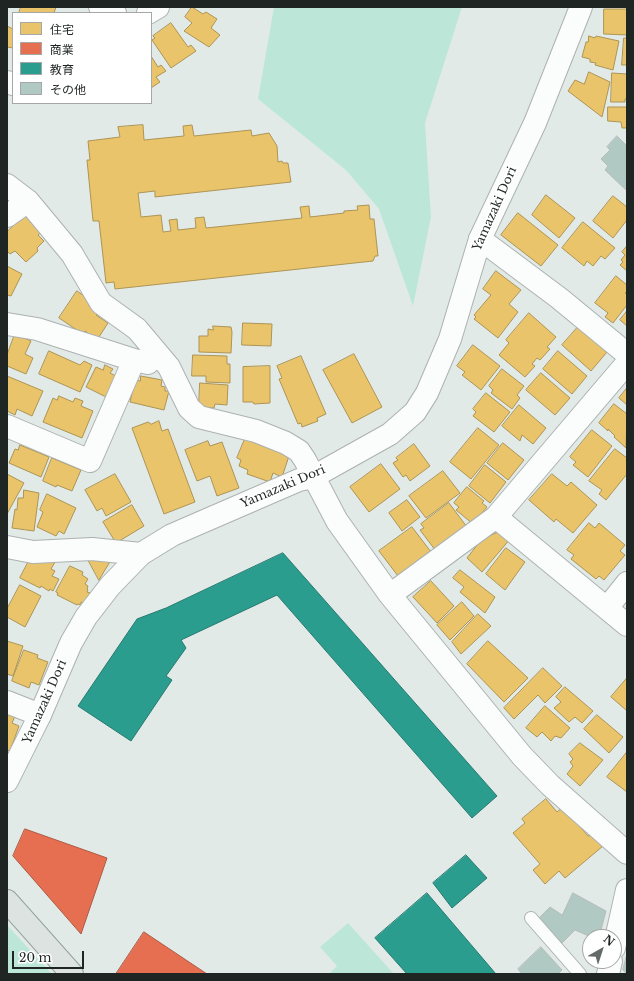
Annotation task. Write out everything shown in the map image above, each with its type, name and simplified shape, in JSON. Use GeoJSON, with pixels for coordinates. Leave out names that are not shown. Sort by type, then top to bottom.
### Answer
{"type":"FeatureCollection","features":[{"type":"Feature","properties":{"kind":"main road"},"geometry":{"type":"LineString","coordinates":[[7,901],[72,974]]}},
{"type":"Feature","properties":{"kind":"street"},"geometry":{"type":"LineString","coordinates":[[100,7],[112,12]]}},
{"type":"Feature","properties":{"kind":"street","name":"Yamazaki Dori"},"geometry":{"type":"LineString","coordinates":[[7,780],[40,715],[61,664],[86,617],[110,586],[141,554],[172,535],[196,524],[299,480],[313,476],[390,434],[415,412],[427,393],[450,339],[480,239],[535,123],[581,7]]}},
{"type":"Feature","properties":{"kind":"street"},"geometry":{"type":"LineString","coordinates":[[7,185],[28,201],[72,254],[101,303],[137,329],[169,367],[189,408],[199,417],[256,431],[286,443],[299,451],[337,521],[390,595],[522,756],[550,785],[627,853]]}},
{"type":"Feature","properties":{"kind":"street"},"geometry":{"type":"LineString","coordinates":[[7,216],[28,201]]}},
{"type":"Feature","properties":{"kind":"street"},"geometry":{"type":"LineString","coordinates":[[480,239],[559,298],[627,354]]}},
{"type":"Feature","properties":{"kind":"street"},"geometry":{"type":"LineString","coordinates":[[7,324],[37,330],[134,360],[169,367]]}},
{"type":"Feature","properties":{"kind":"street"},"geometry":{"type":"LineString","coordinates":[[7,426],[90,461],[134,360]]}},
{"type":"Feature","properties":{"kind":"street"},"geometry":{"type":"LineString","coordinates":[[390,595],[496,517],[627,363]]}},
{"type":"Feature","properties":{"kind":"street"},"geometry":{"type":"LineString","coordinates":[[496,517],[627,625]]}},
{"type":"Feature","properties":{"kind":"street"},"geometry":{"type":"LineString","coordinates":[[7,547],[33,552],[92,548],[141,554]]}},
{"type":"Feature","properties":{"kind":"street"},"geometry":{"type":"LineString","coordinates":[[607,608],[627,583]]}},
{"type":"Feature","properties":{"kind":"street"},"geometry":{"type":"LineString","coordinates":[[7,702],[40,715]]}},
{"type":"Feature","properties":{"kind":"street"},"geometry":{"type":"LineString","coordinates":[[618,929],[627,890]]}},
{"type":"Feature","properties":{"kind":"lane"},"geometry":{"type":"LineString","coordinates":[[531,918],[580,974]]}},
{"type":"Feature","properties":{"kind":"green space"},"geometry":{"type":"Polygon","coordinates":[[[274,7],[462,7],[425,123],[431,217],[413,306],[379,209],[346,170],[258,99],[274,7]]]}},
{"type":"Feature","properties":{"kind":"green space"},"geometry":{"type":"Polygon","coordinates":[[[348,923],[394,974],[329,974],[337,966],[320,947],[348,923]]]}},
{"type":"Feature","properties":{"kind":"green space"},"geometry":{"type":"Polygon","coordinates":[[[7,925],[52,974],[9,974],[7,972],[7,925]]]}},
{"type":"Feature","properties":{"kind":"building: 住宅"},"geometry":{"type":"Polygon","coordinates":[[[21,7],[56,7],[54,12],[19,12],[21,7]]]}},
{"type":"Feature","properties":{"kind":"building: 住宅"},"geometry":{"type":"Polygon","coordinates":[[[192,7],[203,14],[206,12],[217,19],[211,28],[220,35],[209,47],[184,31],[192,23],[185,17],[192,7]]]}},
{"type":"Feature","properties":{"kind":"building: 住宅"},"geometry":{"type":"Polygon","coordinates":[[[604,9],[627,9],[627,35],[604,34],[604,9]]]}},
{"type":"Feature","properties":{"kind":"building: 住宅"},"geometry":{"type":"Polygon","coordinates":[[[171,23],[188,47],[191,45],[196,51],[171,68],[152,40],[155,38],[153,36],[171,23]]]}},
{"type":"Feature","properties":{"kind":"building: 住宅"},"geometry":{"type":"Polygon","coordinates":[[[7,26],[12,28],[12,48],[7,47],[7,26]]]}},
{"type":"Feature","properties":{"kind":"building: 住宅"},"geometry":{"type":"Polygon","coordinates":[[[589,36],[619,41],[613,70],[595,65],[596,63],[590,62],[590,59],[582,57],[589,36]]]}},
{"type":"Feature","properties":{"kind":"building: 住宅"},"geometry":{"type":"Polygon","coordinates":[[[624,38],[627,38],[627,65],[622,65],[624,38]]]}},
{"type":"Feature","properties":{"kind":"building: 住宅"},"geometry":{"type":"Polygon","coordinates":[[[152,58],[158,67],[161,65],[166,71],[156,77],[160,82],[152,87],[152,58]]]}},
{"type":"Feature","properties":{"kind":"building: 住宅"},"geometry":{"type":"Polygon","coordinates":[[[589,72],[610,82],[602,117],[568,91],[575,80],[584,84],[589,72]]]}},
{"type":"Feature","properties":{"kind":"building: 住宅"},"geometry":{"type":"Polygon","coordinates":[[[612,73],[627,74],[627,99],[625,99],[625,102],[611,102],[612,73]]]}},
{"type":"Feature","properties":{"kind":"building: 住宅"},"geometry":{"type":"Polygon","coordinates":[[[608,107],[627,107],[627,128],[622,128],[621,122],[608,121],[608,107]]]}},
{"type":"Feature","properties":{"kind":"building: 住宅"},"geometry":{"type":"Polygon","coordinates":[[[143,125],[144,140],[184,136],[183,126],[192,125],[194,136],[251,130],[252,136],[269,133],[277,146],[278,162],[282,161],[283,163],[288,163],[291,182],[155,197],[155,191],[138,193],[141,217],[161,215],[163,232],[171,231],[169,220],[177,219],[178,230],[196,228],[195,218],[204,217],[206,228],[302,218],[300,207],[309,206],[310,217],[344,213],[344,211],[358,210],[357,206],[369,205],[370,219],[374,219],[378,256],[375,256],[373,261],[115,289],[114,282],[106,283],[99,221],[93,221],[87,160],[90,160],[88,141],[120,137],[118,127],[143,125]]]}},
{"type":"Feature","properties":{"kind":"building: 住宅"},"geometry":{"type":"Polygon","coordinates":[[[546,195],[575,218],[559,238],[532,215],[546,195]]]}},
{"type":"Feature","properties":{"kind":"building: 住宅"},"geometry":{"type":"Polygon","coordinates":[[[613,196],[627,207],[627,220],[613,238],[593,221],[613,196]]]}},
{"type":"Feature","properties":{"kind":"building: 住宅"},"geometry":{"type":"Polygon","coordinates":[[[27,213],[44,230],[38,235],[44,241],[37,248],[38,251],[26,262],[15,251],[10,254],[7,251],[7,232],[27,213]]]}},
{"type":"Feature","properties":{"kind":"building: 住宅"},"geometry":{"type":"Polygon","coordinates":[[[518,213],[558,245],[541,266],[501,235],[518,213]]]}},
{"type":"Feature","properties":{"kind":"building: 住宅"},"geometry":{"type":"Polygon","coordinates":[[[583,222],[615,248],[605,259],[601,256],[593,266],[587,261],[584,266],[562,248],[583,222]]]}},
{"type":"Feature","properties":{"kind":"building: 住宅"},"geometry":{"type":"Polygon","coordinates":[[[627,246],[627,271],[620,265],[623,262],[621,260],[625,255],[622,252],[627,246]]]}},
{"type":"Feature","properties":{"kind":"building: 住宅"},"geometry":{"type":"Polygon","coordinates":[[[7,266],[22,274],[11,296],[7,295],[7,266]]]}},
{"type":"Feature","properties":{"kind":"building: 住宅"},"geometry":{"type":"Polygon","coordinates":[[[496,271],[521,290],[509,304],[518,312],[498,338],[474,319],[476,317],[474,315],[491,295],[483,289],[496,271]]]}},
{"type":"Feature","properties":{"kind":"building: 住宅"},"geometry":{"type":"Polygon","coordinates":[[[616,276],[627,285],[627,291],[625,293],[627,294],[627,305],[613,323],[605,317],[608,313],[595,303],[616,276]]]}},
{"type":"Feature","properties":{"kind":"building: 住宅"},"geometry":{"type":"Polygon","coordinates":[[[77,291],[87,298],[86,300],[90,304],[89,306],[98,313],[96,315],[108,323],[97,340],[85,331],[83,334],[59,318],[77,291]]]}},
{"type":"Feature","properties":{"kind":"building: 住宅"},"geometry":{"type":"Polygon","coordinates":[[[627,311],[627,326],[620,320],[627,311]]]}},
{"type":"Feature","properties":{"kind":"building: 住宅"},"geometry":{"type":"Polygon","coordinates":[[[529,313],[556,337],[547,347],[550,349],[540,360],[537,358],[532,364],[535,366],[525,377],[499,355],[509,343],[506,340],[529,313]]]}},
{"type":"Feature","properties":{"kind":"building: 住宅"},"geometry":{"type":"Polygon","coordinates":[[[243,323],[272,324],[271,346],[242,345],[243,323]]]}},
{"type":"Feature","properties":{"kind":"building: 住宅"},"geometry":{"type":"Polygon","coordinates":[[[213,326],[231,327],[231,353],[199,352],[199,336],[208,336],[208,329],[213,330],[213,326]]]}},
{"type":"Feature","properties":{"kind":"building: 住宅"},"geometry":{"type":"Polygon","coordinates":[[[578,327],[607,352],[591,371],[562,345],[578,327]]]}},
{"type":"Feature","properties":{"kind":"building: 住宅"},"geometry":{"type":"Polygon","coordinates":[[[15,334],[31,341],[25,354],[33,358],[26,374],[7,366],[7,355],[15,334]]]}},
{"type":"Feature","properties":{"kind":"building: 住宅"},"geometry":{"type":"Polygon","coordinates":[[[473,345],[500,366],[481,390],[462,375],[465,372],[457,366],[473,345]]]}},
{"type":"Feature","properties":{"kind":"building: 住宅"},"geometry":{"type":"Polygon","coordinates":[[[49,351],[80,365],[84,361],[92,365],[80,392],[39,374],[49,351]]]}},
{"type":"Feature","properties":{"kind":"building: 住宅"},"geometry":{"type":"Polygon","coordinates":[[[558,351],[587,376],[572,394],[543,369],[558,351]]]}},
{"type":"Feature","properties":{"kind":"building: 住宅"},"geometry":{"type":"Polygon","coordinates":[[[354,354],[382,407],[352,423],[323,370],[354,354]]]}},
{"type":"Feature","properties":{"kind":"building: 住宅"},"geometry":{"type":"Polygon","coordinates":[[[193,355],[227,356],[227,364],[230,364],[230,383],[206,382],[206,376],[192,376],[193,355]]]}},
{"type":"Feature","properties":{"kind":"building: 住宅"},"geometry":{"type":"Polygon","coordinates":[[[301,356],[326,414],[317,418],[318,421],[302,427],[301,423],[298,424],[279,379],[282,378],[277,366],[301,356]]]}},
{"type":"Feature","properties":{"kind":"building: 住宅"},"geometry":{"type":"Polygon","coordinates":[[[105,365],[113,369],[110,373],[116,376],[106,397],[86,387],[96,367],[103,370],[105,365]]]}},
{"type":"Feature","properties":{"kind":"building: 住宅"},"geometry":{"type":"Polygon","coordinates":[[[270,366],[270,403],[254,404],[253,402],[243,402],[243,367],[270,366]]]}},
{"type":"Feature","properties":{"kind":"building: 住宅"},"geometry":{"type":"Polygon","coordinates":[[[502,369],[524,386],[517,395],[520,398],[512,409],[491,393],[493,390],[489,386],[502,369]]]}},
{"type":"Feature","properties":{"kind":"building: 住宅"},"geometry":{"type":"Polygon","coordinates":[[[541,373],[570,398],[555,415],[526,390],[541,373]]]}},
{"type":"Feature","properties":{"kind":"building: 住宅"},"geometry":{"type":"Polygon","coordinates":[[[7,376],[43,391],[32,416],[17,409],[15,415],[7,411],[7,376]]]}},
{"type":"Feature","properties":{"kind":"building: 住宅"},"geometry":{"type":"Polygon","coordinates":[[[141,376],[162,380],[161,386],[165,387],[165,391],[169,391],[164,410],[130,402],[135,380],[140,381],[141,376]]]}},
{"type":"Feature","properties":{"kind":"building: 住宅"},"geometry":{"type":"Polygon","coordinates":[[[200,383],[228,385],[227,405],[215,404],[214,408],[199,407],[200,383]]]}},
{"type":"Feature","properties":{"kind":"building: 住宅"},"geometry":{"type":"Polygon","coordinates":[[[627,388],[627,405],[619,398],[627,388]]]}},
{"type":"Feature","properties":{"kind":"building: 住宅"},"geometry":{"type":"Polygon","coordinates":[[[486,393],[510,412],[494,432],[473,416],[476,412],[473,409],[486,393]]]}},
{"type":"Feature","properties":{"kind":"building: 住宅"},"geometry":{"type":"Polygon","coordinates":[[[59,396],[73,402],[75,398],[83,401],[81,406],[93,411],[82,438],[43,422],[53,398],[57,400],[59,396]]]}},
{"type":"Feature","properties":{"kind":"building: 住宅"},"geometry":{"type":"Polygon","coordinates":[[[614,404],[627,414],[626,448],[608,429],[608,431],[599,423],[614,404]]]}},
{"type":"Feature","properties":{"kind":"building: 住宅"},"geometry":{"type":"Polygon","coordinates":[[[519,405],[546,428],[533,444],[522,435],[520,441],[502,426],[519,405]]]}},
{"type":"Feature","properties":{"kind":"building: 住宅"},"geometry":{"type":"Polygon","coordinates":[[[159,421],[162,431],[168,429],[195,502],[164,514],[132,428],[148,422],[151,424],[159,421]]]}},
{"type":"Feature","properties":{"kind":"building: 住宅"},"geometry":{"type":"Polygon","coordinates":[[[478,428],[499,445],[471,479],[450,462],[478,428]]]}},
{"type":"Feature","properties":{"kind":"building: 住宅"},"geometry":{"type":"Polygon","coordinates":[[[592,430],[612,446],[588,477],[573,465],[576,462],[570,457],[592,430]]]}},
{"type":"Feature","properties":{"kind":"building: 住宅"},"geometry":{"type":"Polygon","coordinates":[[[245,439],[289,456],[282,477],[273,473],[270,482],[247,474],[248,470],[239,466],[241,460],[237,458],[245,439]]]}},
{"type":"Feature","properties":{"kind":"building: 住宅"},"geometry":{"type":"Polygon","coordinates":[[[208,441],[210,446],[222,442],[239,488],[217,496],[210,476],[197,481],[185,450],[208,441]]]}},
{"type":"Feature","properties":{"kind":"building: 住宅"},"geometry":{"type":"Polygon","coordinates":[[[503,443],[524,460],[508,480],[487,463],[503,443]]]}},
{"type":"Feature","properties":{"kind":"building: 住宅"},"geometry":{"type":"Polygon","coordinates":[[[414,444],[430,466],[410,481],[406,475],[403,477],[393,463],[398,460],[396,458],[414,444]]]}},
{"type":"Feature","properties":{"kind":"building: 住宅"},"geometry":{"type":"Polygon","coordinates":[[[20,445],[49,457],[41,477],[9,463],[15,449],[18,450],[20,445]]]}},
{"type":"Feature","properties":{"kind":"building: 住宅"},"geometry":{"type":"Polygon","coordinates":[[[615,449],[627,458],[627,474],[606,500],[599,494],[602,490],[589,481],[615,449]]]}},
{"type":"Feature","properties":{"kind":"building: 住宅"},"geometry":{"type":"Polygon","coordinates":[[[52,458],[81,470],[72,491],[57,485],[56,487],[43,481],[52,458]]]}},
{"type":"Feature","properties":{"kind":"building: 住宅"},"geometry":{"type":"Polygon","coordinates":[[[381,464],[400,489],[369,512],[350,487],[381,464]]]}},
{"type":"Feature","properties":{"kind":"building: 住宅"},"geometry":{"type":"Polygon","coordinates":[[[485,465],[506,482],[490,503],[469,486],[485,465]]]}},
{"type":"Feature","properties":{"kind":"building: 住宅"},"geometry":{"type":"Polygon","coordinates":[[[443,471],[460,493],[426,518],[409,496],[443,471]]]}},
{"type":"Feature","properties":{"kind":"building: 住宅"},"geometry":{"type":"Polygon","coordinates":[[[7,474],[24,483],[7,514],[7,474]]]}},
{"type":"Feature","properties":{"kind":"building: 住宅"},"geometry":{"type":"Polygon","coordinates":[[[115,474],[131,502],[106,516],[102,508],[97,511],[85,490],[115,474]]]}},
{"type":"Feature","properties":{"kind":"building: 住宅"},"geometry":{"type":"Polygon","coordinates":[[[552,474],[567,486],[571,482],[597,505],[573,533],[556,519],[554,522],[529,500],[552,474]]]}},
{"type":"Feature","properties":{"kind":"building: 住宅"},"geometry":{"type":"Polygon","coordinates":[[[467,487],[484,501],[482,503],[487,507],[473,524],[456,510],[459,507],[454,503],[467,487]]]}},
{"type":"Feature","properties":{"kind":"building: 住宅"},"geometry":{"type":"Polygon","coordinates":[[[24,490],[39,493],[34,531],[12,528],[15,509],[17,510],[18,498],[23,498],[24,490]]]}},
{"type":"Feature","properties":{"kind":"building: 住宅"},"geometry":{"type":"Polygon","coordinates":[[[47,494],[76,508],[64,534],[59,531],[56,536],[37,527],[43,512],[40,510],[47,494]]]}},
{"type":"Feature","properties":{"kind":"building: 住宅"},"geometry":{"type":"Polygon","coordinates":[[[407,500],[420,517],[402,531],[389,513],[407,500]]]}},
{"type":"Feature","properties":{"kind":"building: 住宅"},"geometry":{"type":"Polygon","coordinates":[[[449,503],[467,527],[436,551],[420,530],[424,528],[421,524],[449,503]]]}},
{"type":"Feature","properties":{"kind":"building: 住宅"},"geometry":{"type":"Polygon","coordinates":[[[132,505],[144,526],[116,543],[103,522],[132,505]]]}},
{"type":"Feature","properties":{"kind":"building: 住宅"},"geometry":{"type":"Polygon","coordinates":[[[589,523],[595,528],[599,523],[625,545],[620,551],[625,555],[604,580],[599,576],[596,579],[571,559],[574,555],[567,550],[589,523]]]}},
{"type":"Feature","properties":{"kind":"building: 住宅"},"geometry":{"type":"Polygon","coordinates":[[[412,527],[431,552],[398,576],[379,551],[412,527]]]}},
{"type":"Feature","properties":{"kind":"building: 住宅"},"geometry":{"type":"Polygon","coordinates":[[[501,531],[511,538],[482,572],[467,558],[481,540],[501,531]]]}},
{"type":"Feature","properties":{"kind":"building: 住宅"},"geometry":{"type":"Polygon","coordinates":[[[506,548],[525,562],[505,590],[486,574],[506,548]]]}},
{"type":"Feature","properties":{"kind":"building: 住宅"},"geometry":{"type":"Polygon","coordinates":[[[85,554],[114,555],[99,580],[85,554]]]}},
{"type":"Feature","properties":{"kind":"building: 住宅"},"geometry":{"type":"Polygon","coordinates":[[[32,555],[45,557],[55,562],[51,569],[55,571],[52,576],[59,579],[53,591],[50,589],[49,591],[41,586],[40,588],[20,578],[32,555]]]}},
{"type":"Feature","properties":{"kind":"building: 住宅"},"geometry":{"type":"Polygon","coordinates":[[[70,566],[83,572],[82,575],[88,579],[85,584],[88,586],[87,592],[90,593],[84,604],[81,602],[81,605],[77,605],[57,595],[58,593],[56,592],[70,566]]]}},
{"type":"Feature","properties":{"kind":"building: 住宅"},"geometry":{"type":"Polygon","coordinates":[[[460,570],[495,597],[485,613],[460,592],[464,587],[453,578],[460,570]]]}},
{"type":"Feature","properties":{"kind":"building: 住宅"},"geometry":{"type":"Polygon","coordinates":[[[431,581],[454,606],[437,623],[413,597],[431,581]]]}},
{"type":"Feature","properties":{"kind":"building: 住宅"},"geometry":{"type":"Polygon","coordinates":[[[20,585],[41,596],[25,627],[7,617],[7,609],[20,585]]]}},
{"type":"Feature","properties":{"kind":"building: 住宅"},"geometry":{"type":"Polygon","coordinates":[[[462,602],[474,616],[450,640],[437,625],[462,602]]]}},
{"type":"Feature","properties":{"kind":"building: 住宅"},"geometry":{"type":"Polygon","coordinates":[[[478,614],[491,626],[461,654],[452,642],[478,614]]]}},
{"type":"Feature","properties":{"kind":"building: 住宅"},"geometry":{"type":"Polygon","coordinates":[[[7,641],[23,646],[13,676],[7,674],[7,641]]]}},
{"type":"Feature","properties":{"kind":"building: 住宅"},"geometry":{"type":"Polygon","coordinates":[[[488,641],[528,678],[504,702],[467,664],[488,641]]]}},
{"type":"Feature","properties":{"kind":"building: 住宅"},"geometry":{"type":"Polygon","coordinates":[[[24,650],[38,655],[37,658],[48,662],[39,685],[31,682],[29,688],[12,681],[24,650]]]}},
{"type":"Feature","properties":{"kind":"building: 住宅"},"geometry":{"type":"Polygon","coordinates":[[[543,668],[562,686],[545,703],[538,695],[514,719],[504,708],[543,668]]]}},
{"type":"Feature","properties":{"kind":"building: 住宅"},"geometry":{"type":"Polygon","coordinates":[[[627,678],[627,708],[626,710],[611,697],[627,678]]]}},
{"type":"Feature","properties":{"kind":"building: 住宅"},"geometry":{"type":"Polygon","coordinates":[[[565,687],[593,711],[582,723],[575,717],[569,722],[554,708],[561,702],[556,697],[565,687]]]}},
{"type":"Feature","properties":{"kind":"building: 住宅"},"geometry":{"type":"Polygon","coordinates":[[[545,706],[570,728],[561,738],[555,736],[551,741],[542,732],[537,737],[526,728],[545,706]]]}},
{"type":"Feature","properties":{"kind":"building: 住宅"},"geometry":{"type":"Polygon","coordinates":[[[7,713],[15,716],[12,723],[19,726],[10,751],[7,750],[7,713]]]}},
{"type":"Feature","properties":{"kind":"building: 住宅"},"geometry":{"type":"Polygon","coordinates":[[[597,715],[623,737],[609,753],[584,729],[597,715]]]}},
{"type":"Feature","properties":{"kind":"building: 住宅"},"geometry":{"type":"Polygon","coordinates":[[[580,743],[603,760],[580,786],[567,774],[573,766],[570,762],[573,759],[569,754],[580,743]]]}},
{"type":"Feature","properties":{"kind":"building: 住宅"},"geometry":{"type":"Polygon","coordinates":[[[627,752],[627,792],[607,777],[627,752]]]}},
{"type":"Feature","properties":{"kind":"building: 住宅"},"geometry":{"type":"Polygon","coordinates":[[[546,799],[557,812],[563,807],[588,836],[593,835],[603,846],[565,878],[559,871],[545,884],[533,870],[540,864],[513,833],[525,823],[522,819],[546,799]]]}},
{"type":"Feature","properties":{"kind":"building: 商業"},"geometry":{"type":"Polygon","coordinates":[[[25,829],[107,858],[81,934],[13,856],[25,829]]]}},
{"type":"Feature","properties":{"kind":"building: 商業"},"geometry":{"type":"Polygon","coordinates":[[[144,932],[207,974],[116,974],[144,932]]]}},
{"type":"Feature","properties":{"kind":"building: 教育"},"geometry":{"type":"Polygon","coordinates":[[[283,553],[497,796],[472,818],[277,595],[181,640],[186,648],[166,676],[172,680],[131,741],[78,706],[137,619],[166,608],[283,553]]]}},
{"type":"Feature","properties":{"kind":"building: 教育"},"geometry":{"type":"Polygon","coordinates":[[[466,855],[487,878],[452,908],[433,883],[466,855]]]}},
{"type":"Feature","properties":{"kind":"building: 教育"},"geometry":{"type":"Polygon","coordinates":[[[427,893],[496,974],[407,974],[375,938],[427,893]]]}},
{"type":"Feature","properties":{"kind":"building: その他"},"geometry":{"type":"Polygon","coordinates":[[[617,136],[627,146],[627,191],[605,170],[608,166],[601,159],[610,150],[607,147],[617,136]]]}},
{"type":"Feature","properties":{"kind":"building: その他"},"geometry":{"type":"Polygon","coordinates":[[[573,893],[606,911],[601,929],[582,929],[582,933],[575,930],[562,943],[539,918],[550,907],[562,915],[573,893]]]}},
{"type":"Feature","properties":{"kind":"building: その他"},"geometry":{"type":"Polygon","coordinates":[[[541,947],[562,970],[558,974],[522,974],[518,969],[541,947]]]}},
{"type":"Feature","properties":{"kind":"building: その他"},"geometry":{"type":"Polygon","coordinates":[[[627,954],[627,974],[623,970],[627,954]]]}}]}
